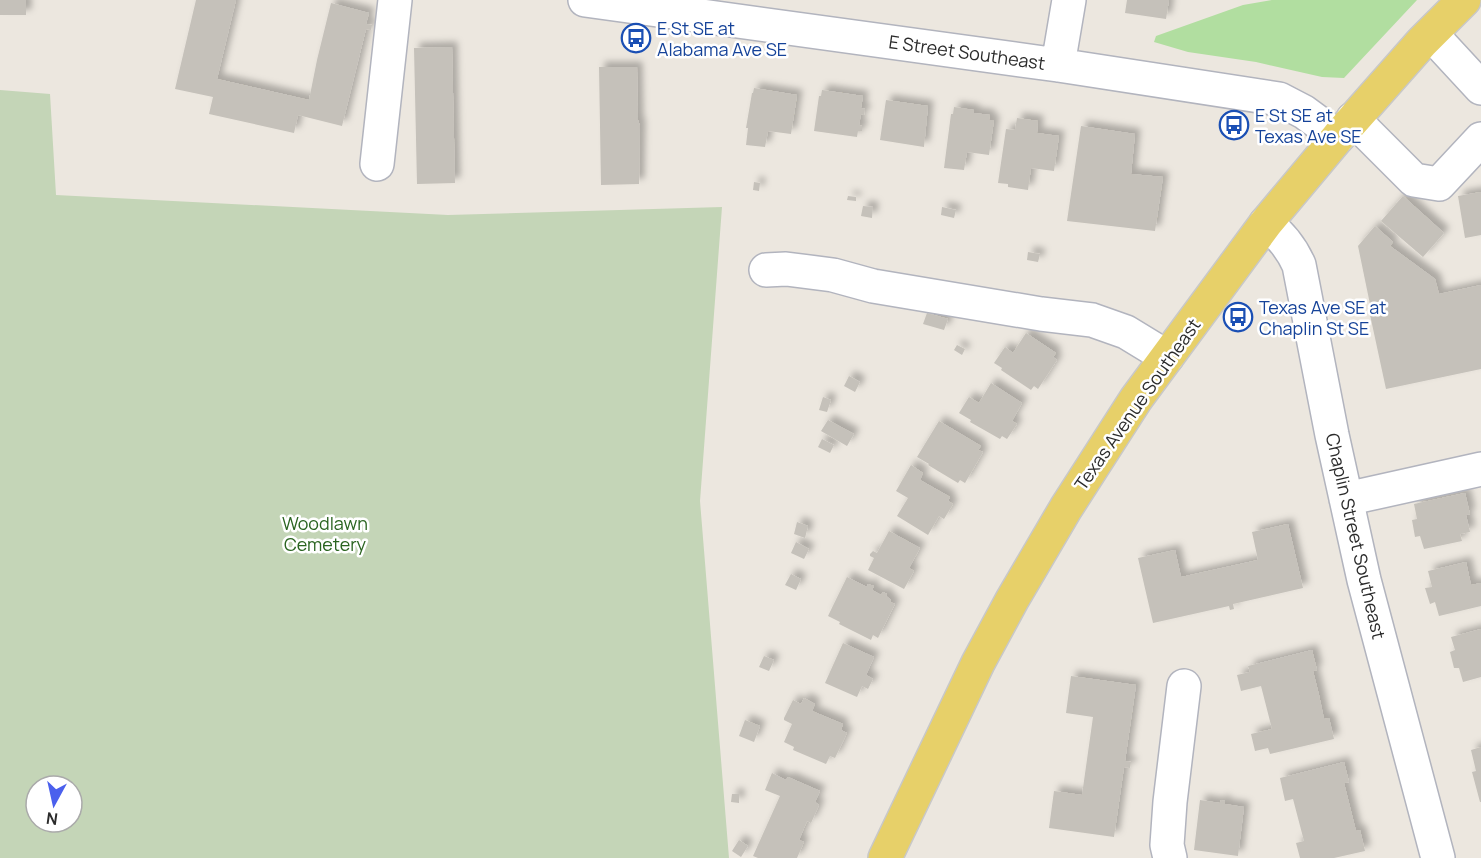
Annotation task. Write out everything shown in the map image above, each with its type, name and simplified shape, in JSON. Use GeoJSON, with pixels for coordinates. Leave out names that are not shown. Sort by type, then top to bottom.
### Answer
{"type":"FeatureCollection","features":[{"type":"Feature","properties":{"kind":"main road","name":"Texas Avenue Southeast"},"geometry":{"type":"LineString","coordinates":[[885,858],[968,684],[1012,600],[1066,508],[1136,399],[1266,223],[1346,128],[1464,0]]}},
{"type":"Feature","properties":{"kind":"street"},"geometry":{"type":"LineString","coordinates":[[377,164],[395,0]]}},
{"type":"Feature","properties":{"kind":"street","name":"E Street Southeast"},"geometry":{"type":"LineString","coordinates":[[585,0],[1058,65],[1279,99],[1304,112],[1346,128],[1414,180],[1439,184],[1481,139]]}},
{"type":"Feature","properties":{"kind":"street"},"geometry":{"type":"LineString","coordinates":[[1058,65],[1069,0]]}},
{"type":"Feature","properties":{"kind":"street"},"geometry":{"type":"LineString","coordinates":[[1478,0],[1481,3]]}},
{"type":"Feature","properties":{"kind":"street"},"geometry":{"type":"LineString","coordinates":[[1431,34],[1481,88]]}},
{"type":"Feature","properties":{"kind":"street","name":"Chaplin Street Southeast"},"geometry":{"type":"LineString","coordinates":[[1266,223],[1280,234],[1299,265],[1364,580],[1437,858]]}},
{"type":"Feature","properties":{"kind":"street"},"geometry":{"type":"LineString","coordinates":[[766,270],[786,269],[833,275],[873,286],[1041,314],[1092,320],[1125,332],[1167,357]]}},
{"type":"Feature","properties":{"kind":"street"},"geometry":{"type":"LineString","coordinates":[[1346,499],[1481,469]]}},
{"type":"Feature","properties":{"kind":"street"},"geometry":{"type":"LineString","coordinates":[[1170,858],[1167,845],[1170,802],[1184,686]]}},
{"type":"Feature","properties":{"kind":"green space"},"geometry":{"type":"Polygon","coordinates":[[[1272,0],[1417,0],[1344,78],[1322,77],[1256,62],[1188,52],[1154,42],[1156,36],[1243,5],[1272,0]]]}},
{"type":"Feature","properties":{"kind":"green space","name":"Woodlawn Cemetery"},"geometry":{"type":"Polygon","coordinates":[[[0,90],[50,94],[56,195],[448,215],[722,207],[700,501],[729,858],[0,858],[0,90]]]}},
{"type":"Feature","properties":{"kind":"building"},"geometry":{"type":"Polygon","coordinates":[[[0,0],[26,0],[26,15],[0,15],[0,0]]]}},
{"type":"Feature","properties":{"kind":"building"},"geometry":{"type":"Polygon","coordinates":[[[196,0],[236,0],[217,79],[309,100],[331,3],[369,13],[366,24],[372,25],[371,30],[366,29],[342,126],[298,115],[294,133],[209,114],[213,97],[175,89],[196,0]]]}},
{"type":"Feature","properties":{"kind":"building"},"geometry":{"type":"Polygon","coordinates":[[[1127,0],[1169,0],[1166,19],[1125,13],[1127,0]]]}},
{"type":"Feature","properties":{"kind":"building"},"geometry":{"type":"Polygon","coordinates":[[[452,47],[455,183],[417,184],[414,48],[452,47]]]}},
{"type":"Feature","properties":{"kind":"building"},"geometry":{"type":"Polygon","coordinates":[[[599,67],[637,67],[640,126],[639,184],[601,185],[599,67]]]}},
{"type":"Feature","properties":{"kind":"building"},"geometry":{"type":"Polygon","coordinates":[[[754,88],[797,95],[791,134],[768,131],[765,147],[746,145],[748,128],[746,128],[754,88]]]}},
{"type":"Feature","properties":{"kind":"building"},"geometry":{"type":"Polygon","coordinates":[[[822,90],[863,96],[861,108],[865,109],[864,115],[861,114],[859,125],[862,126],[862,131],[858,131],[857,137],[814,131],[822,90]]]}},
{"type":"Feature","properties":{"kind":"building"},"geometry":{"type":"Polygon","coordinates":[[[886,100],[928,106],[924,147],[880,140],[886,100]]]}},
{"type":"Feature","properties":{"kind":"building"},"geometry":{"type":"Polygon","coordinates":[[[954,107],[990,115],[989,120],[994,120],[989,155],[967,152],[964,170],[944,168],[951,114],[953,114],[954,107]]]}},
{"type":"Feature","properties":{"kind":"building"},"geometry":{"type":"Polygon","coordinates":[[[1017,118],[1038,121],[1037,133],[1059,136],[1054,171],[1031,168],[1028,190],[998,183],[1006,129],[1015,130],[1017,118]]]}},
{"type":"Feature","properties":{"kind":"building"},"geometry":{"type":"Polygon","coordinates":[[[1081,126],[1135,134],[1131,174],[1163,177],[1155,231],[1067,221],[1081,126]]]}},
{"type":"Feature","properties":{"kind":"building"},"geometry":{"type":"Polygon","coordinates":[[[754,182],[760,183],[759,191],[753,190],[754,182]]]}},
{"type":"Feature","properties":{"kind":"building"},"geometry":{"type":"Polygon","coordinates":[[[1481,192],[1481,235],[1465,238],[1458,196],[1481,192]]]}},
{"type":"Feature","properties":{"kind":"building"},"geometry":{"type":"Polygon","coordinates":[[[848,196],[856,197],[856,201],[847,200],[848,196]]]}},
{"type":"Feature","properties":{"kind":"building"},"geometry":{"type":"Polygon","coordinates":[[[1403,196],[1444,233],[1423,257],[1381,221],[1403,196]]]}},
{"type":"Feature","properties":{"kind":"building"},"geometry":{"type":"Polygon","coordinates":[[[863,206],[873,207],[872,218],[861,216],[863,206]]]}},
{"type":"Feature","properties":{"kind":"building"},"geometry":{"type":"Polygon","coordinates":[[[942,207],[956,210],[954,218],[941,215],[942,207]]]}},
{"type":"Feature","properties":{"kind":"building"},"geometry":{"type":"Polygon","coordinates":[[[1375,226],[1393,242],[1390,246],[1435,279],[1439,294],[1481,285],[1481,369],[1386,389],[1358,246],[1375,226]]]}},
{"type":"Feature","properties":{"kind":"building"},"geometry":{"type":"Polygon","coordinates":[[[1028,252],[1040,254],[1038,262],[1027,260],[1028,252]]]}},
{"type":"Feature","properties":{"kind":"building"},"geometry":{"type":"Polygon","coordinates":[[[927,313],[948,319],[944,330],[923,324],[927,313]]]}},
{"type":"Feature","properties":{"kind":"building"},"geometry":{"type":"Polygon","coordinates":[[[1026,333],[1056,353],[1053,357],[1057,360],[1038,389],[1034,386],[1031,390],[994,363],[1005,347],[1013,353],[1026,333]]]}},
{"type":"Feature","properties":{"kind":"building"},"geometry":{"type":"Polygon","coordinates":[[[957,345],[965,349],[962,355],[954,350],[957,345]]]}},
{"type":"Feature","properties":{"kind":"building"},"geometry":{"type":"Polygon","coordinates":[[[849,376],[860,382],[855,392],[844,386],[849,376]]]}},
{"type":"Feature","properties":{"kind":"building"},"geometry":{"type":"Polygon","coordinates":[[[991,383],[1022,403],[1012,421],[1017,424],[1007,439],[1002,436],[1000,439],[959,413],[969,397],[979,403],[991,383]]]}},
{"type":"Feature","properties":{"kind":"building"},"geometry":{"type":"Polygon","coordinates":[[[823,397],[831,400],[827,412],[819,410],[823,397]]]}},
{"type":"Feature","properties":{"kind":"building"},"geometry":{"type":"Polygon","coordinates":[[[828,420],[854,434],[847,446],[821,431],[828,420]]]}},
{"type":"Feature","properties":{"kind":"building"},"geometry":{"type":"Polygon","coordinates":[[[939,421],[981,446],[978,450],[983,452],[965,483],[960,480],[958,483],[917,457],[939,421]]]}},
{"type":"Feature","properties":{"kind":"building"},"geometry":{"type":"Polygon","coordinates":[[[822,439],[834,445],[830,453],[818,447],[822,439]]]}},
{"type":"Feature","properties":{"kind":"building"},"geometry":{"type":"Polygon","coordinates":[[[911,465],[923,473],[920,480],[950,497],[948,501],[953,504],[944,519],[939,516],[928,535],[897,516],[908,498],[896,491],[911,465]]]}},
{"type":"Feature","properties":{"kind":"building"},"geometry":{"type":"Polygon","coordinates":[[[1465,493],[1470,514],[1466,515],[1470,532],[1460,534],[1462,541],[1424,549],[1420,536],[1415,537],[1412,520],[1417,519],[1414,504],[1465,493]]]}},
{"type":"Feature","properties":{"kind":"building"},"geometry":{"type":"Polygon","coordinates":[[[797,522],[808,526],[805,538],[794,534],[797,522]]]}},
{"type":"Feature","properties":{"kind":"building"},"geometry":{"type":"Polygon","coordinates":[[[1288,524],[1303,588],[1233,604],[1234,609],[1230,610],[1229,606],[1153,623],[1138,558],[1175,550],[1181,577],[1258,560],[1252,532],[1288,524]]]}},
{"type":"Feature","properties":{"kind":"building"},"geometry":{"type":"Polygon","coordinates":[[[889,531],[920,548],[909,568],[914,571],[904,589],[868,570],[874,558],[870,554],[873,551],[877,553],[889,531]]]}},
{"type":"Feature","properties":{"kind":"building"},"geometry":{"type":"Polygon","coordinates":[[[796,542],[809,549],[804,559],[791,553],[796,542]]]}},
{"type":"Feature","properties":{"kind":"building"},"geometry":{"type":"Polygon","coordinates":[[[1466,562],[1471,585],[1481,583],[1481,606],[1439,616],[1435,602],[1430,604],[1425,588],[1432,587],[1428,571],[1466,562]]]}},
{"type":"Feature","properties":{"kind":"building"},"geometry":{"type":"Polygon","coordinates":[[[791,574],[801,579],[796,590],[785,585],[791,574]]]}},
{"type":"Feature","properties":{"kind":"building"},"geometry":{"type":"Polygon","coordinates":[[[847,577],[867,587],[868,584],[874,586],[872,590],[881,595],[883,592],[887,594],[890,602],[895,604],[878,638],[873,635],[871,640],[828,616],[847,577]]]}},
{"type":"Feature","properties":{"kind":"building"},"geometry":{"type":"Polygon","coordinates":[[[1481,629],[1481,677],[1463,682],[1459,668],[1454,668],[1450,652],[1455,650],[1451,637],[1481,629]]]}},
{"type":"Feature","properties":{"kind":"building"},"geometry":{"type":"Polygon","coordinates":[[[843,643],[874,657],[866,675],[873,679],[868,689],[862,686],[857,697],[825,683],[843,643]]]}},
{"type":"Feature","properties":{"kind":"building"},"geometry":{"type":"Polygon","coordinates":[[[1312,650],[1317,670],[1313,671],[1324,719],[1329,718],[1334,739],[1270,754],[1268,748],[1255,751],[1251,734],[1272,729],[1261,686],[1241,691],[1237,675],[1250,672],[1248,666],[1312,650]]]}},
{"type":"Feature","properties":{"kind":"building"},"geometry":{"type":"Polygon","coordinates":[[[764,656],[774,660],[769,671],[759,667],[764,656]]]}},
{"type":"Feature","properties":{"kind":"building"},"geometry":{"type":"Polygon","coordinates":[[[1071,676],[1136,685],[1125,761],[1131,762],[1130,768],[1124,767],[1114,837],[1049,828],[1054,791],[1082,795],[1093,717],[1066,713],[1071,676]]]}},
{"type":"Feature","properties":{"kind":"building"},"geometry":{"type":"Polygon","coordinates":[[[804,698],[815,704],[812,711],[843,724],[841,730],[847,733],[835,758],[830,756],[826,764],[793,750],[794,747],[784,742],[792,724],[784,718],[793,700],[801,704],[804,698]]]}},
{"type":"Feature","properties":{"kind":"building"},"geometry":{"type":"Polygon","coordinates":[[[745,720],[760,726],[754,742],[739,736],[745,720]]]}},
{"type":"Feature","properties":{"kind":"building"},"geometry":{"type":"Polygon","coordinates":[[[1481,747],[1480,802],[1472,772],[1476,771],[1471,750],[1481,747]]]}},
{"type":"Feature","properties":{"kind":"building"},"geometry":{"type":"Polygon","coordinates":[[[1344,762],[1349,782],[1344,783],[1356,831],[1360,830],[1365,851],[1334,858],[1300,858],[1296,843],[1304,841],[1293,799],[1285,801],[1280,778],[1344,762]]]}},
{"type":"Feature","properties":{"kind":"building"},"geometry":{"type":"Polygon","coordinates":[[[772,773],[786,780],[788,777],[820,791],[815,802],[819,805],[811,823],[807,821],[799,840],[804,842],[797,858],[753,856],[780,796],[765,790],[772,773]]]}},
{"type":"Feature","properties":{"kind":"building"},"geometry":{"type":"Polygon","coordinates":[[[732,794],[739,794],[739,803],[731,802],[732,794]]]}},
{"type":"Feature","properties":{"kind":"building"},"geometry":{"type":"Polygon","coordinates":[[[1200,800],[1220,803],[1221,800],[1225,801],[1225,804],[1244,807],[1238,856],[1194,850],[1200,800]]]}},
{"type":"Feature","properties":{"kind":"building"},"geometry":{"type":"Polygon","coordinates":[[[739,840],[748,846],[741,857],[732,851],[739,840]]]}},
{"type":"Feature","properties":{"kind":"place","name":"E St SE at Alabama Ave SE"},"geometry":{"type":"Point","coordinates":[636,38]}},
{"type":"Feature","properties":{"kind":"place","name":"E St SE at Texas Ave SE"},"geometry":{"type":"Point","coordinates":[1234,125]}},
{"type":"Feature","properties":{"kind":"place","name":"Texas Ave SE at Chaplin St SE"},"geometry":{"type":"Point","coordinates":[1238,317]}}]}
